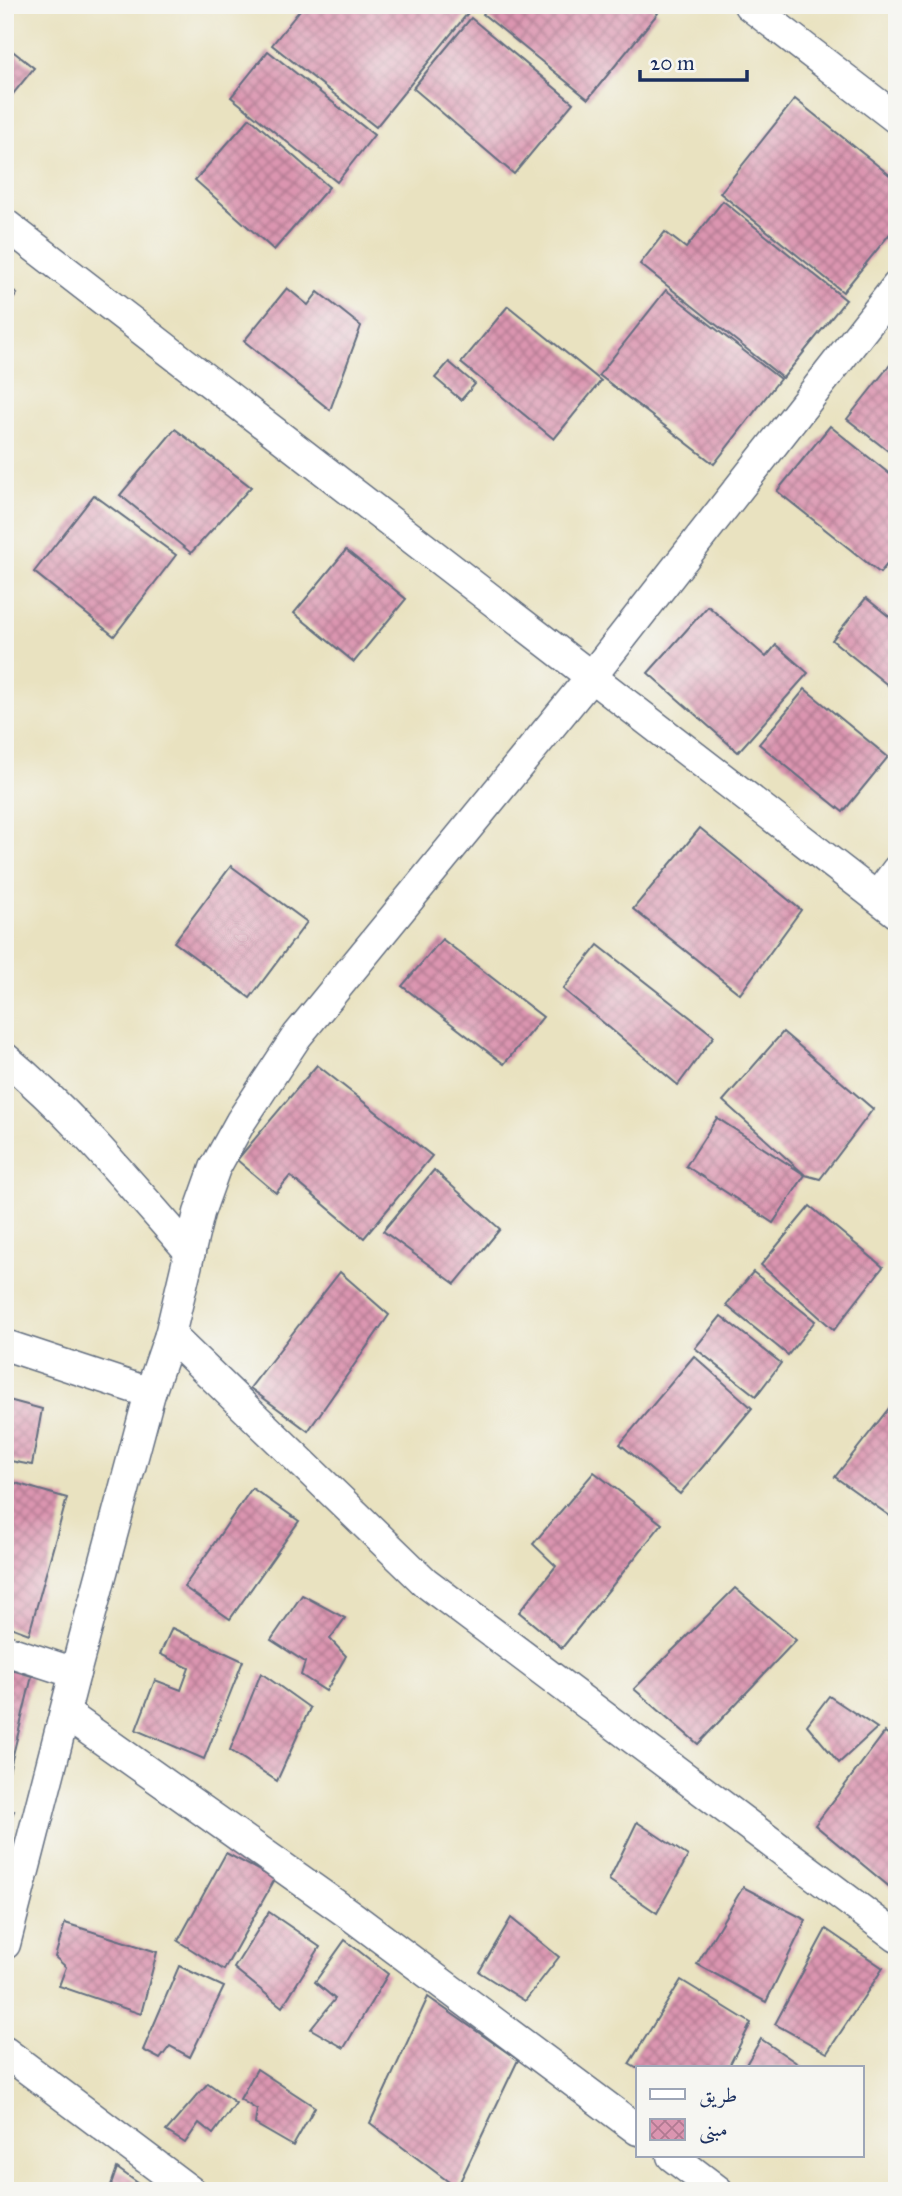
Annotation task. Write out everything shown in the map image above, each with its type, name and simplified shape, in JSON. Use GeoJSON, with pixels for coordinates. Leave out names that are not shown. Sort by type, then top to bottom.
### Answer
{"type":"FeatureCollection","features":[{"type":"Feature","properties":{"kind":"street"},"geometry":{"type":"LineString","coordinates":[[749,5],[897,119]]}},
{"type":"Feature","properties":{"kind":"street"},"geometry":{"type":"LineString","coordinates":[[5,224],[887,905],[897,870]]}},
{"type":"Feature","properties":{"kind":"street"},"geometry":{"type":"LineString","coordinates":[[5,1944],[150,1392],[170,1335],[199,1213],[215,1168],[241,1121],[297,1036],[591,677],[897,286]]}},
{"type":"Feature","properties":{"kind":"street"},"geometry":{"type":"LineString","coordinates":[[5,1058],[37,1084],[93,1139],[190,1252]]}},
{"type":"Feature","properties":{"kind":"street"},"geometry":{"type":"LineString","coordinates":[[170,1335],[425,1582],[897,1937]]}},
{"type":"Feature","properties":{"kind":"street"},"geometry":{"type":"LineString","coordinates":[[5,1345],[150,1392]]}},
{"type":"Feature","properties":{"kind":"street"},"geometry":{"type":"LineString","coordinates":[[5,1650],[75,1673]]}},
{"type":"Feature","properties":{"kind":"street"},"geometry":{"type":"LineString","coordinates":[[65,1713],[354,1917],[636,2128]]}},
{"type":"Feature","properties":{"kind":"street"},"geometry":{"type":"LineString","coordinates":[[5,2052],[190,2191]]}},
{"type":"Feature","properties":{"kind":"street"},"geometry":{"type":"LineString","coordinates":[[675,2158],[718,2191]]}},
{"type":"Feature","properties":{"kind":"building"},"geometry":{"type":"Polygon","coordinates":[[[304,5],[458,5],[468,13],[376,127],[272,45],[304,5]]]}},
{"type":"Feature","properties":{"kind":"building"},"geometry":{"type":"Polygon","coordinates":[[[490,5],[649,5],[658,13],[588,99],[483,14],[490,5]]]}},
{"type":"Feature","properties":{"kind":"building"},"geometry":{"type":"Polygon","coordinates":[[[471,18],[573,103],[514,174],[413,88],[471,18]]]}},
{"type":"Feature","properties":{"kind":"building"},"geometry":{"type":"Polygon","coordinates":[[[5,45],[34,68],[5,104],[5,45]]]}},
{"type":"Feature","properties":{"kind":"building"},"geometry":{"type":"Polygon","coordinates":[[[268,51],[374,135],[337,182],[231,97],[268,51]]]}},
{"type":"Feature","properties":{"kind":"building"},"geometry":{"type":"Polygon","coordinates":[[[795,99],[897,181],[897,225],[843,292],[720,193],[795,99]]]}},
{"type":"Feature","properties":{"kind":"building"},"geometry":{"type":"Polygon","coordinates":[[[250,118],[329,187],[274,250],[195,180],[250,118]]]}},
{"type":"Feature","properties":{"kind":"building"},"geometry":{"type":"Polygon","coordinates":[[[723,201],[846,300],[783,378],[640,264],[665,232],[686,248],[723,201]]]}},
{"type":"Feature","properties":{"kind":"building"},"geometry":{"type":"Polygon","coordinates":[[[5,285],[17,294],[5,310],[5,285]]]}},
{"type":"Feature","properties":{"kind":"building"},"geometry":{"type":"Polygon","coordinates":[[[287,288],[308,305],[318,292],[361,326],[330,410],[244,341],[287,288]]]}},
{"type":"Feature","properties":{"kind":"building"},"geometry":{"type":"Polygon","coordinates":[[[666,290],[780,379],[714,464],[599,375],[666,290]]]}},
{"type":"Feature","properties":{"kind":"building"},"geometry":{"type":"Polygon","coordinates":[[[508,306],[601,381],[554,439],[461,363],[508,306]]]}},
{"type":"Feature","properties":{"kind":"building"},"geometry":{"type":"Polygon","coordinates":[[[897,356],[897,458],[847,419],[897,356]]]}},
{"type":"Feature","properties":{"kind":"building"},"geometry":{"type":"Polygon","coordinates":[[[449,362],[475,384],[461,400],[435,378],[449,362]]]}},
{"type":"Feature","properties":{"kind":"building"},"geometry":{"type":"Polygon","coordinates":[[[830,426],[897,480],[897,552],[880,573],[777,491],[830,426]]]}},
{"type":"Feature","properties":{"kind":"building"},"geometry":{"type":"Polygon","coordinates":[[[175,429],[251,487],[191,553],[120,495],[175,429]]]}},
{"type":"Feature","properties":{"kind":"building"},"geometry":{"type":"Polygon","coordinates":[[[94,495],[176,555],[114,636],[34,572],[94,495]]]}},
{"type":"Feature","properties":{"kind":"building"},"geometry":{"type":"Polygon","coordinates":[[[346,550],[406,599],[354,662],[294,613],[346,550]]]}},
{"type":"Feature","properties":{"kind":"building"},"geometry":{"type":"Polygon","coordinates":[[[866,598],[897,623],[895,691],[832,640],[866,598]]]}},
{"type":"Feature","properties":{"kind":"building"},"geometry":{"type":"Polygon","coordinates":[[[708,606],[766,657],[776,645],[808,673],[738,752],[648,673],[708,606]]]}},
{"type":"Feature","properties":{"kind":"building"},"geometry":{"type":"Polygon","coordinates":[[[805,689],[888,757],[843,812],[759,744],[805,689]]]}},
{"type":"Feature","properties":{"kind":"building"},"geometry":{"type":"Polygon","coordinates":[[[700,828],[801,910],[740,994],[633,909],[700,828]]]}},
{"type":"Feature","properties":{"kind":"building"},"geometry":{"type":"Polygon","coordinates":[[[231,866],[307,922],[250,998],[174,942],[231,866]]]}},
{"type":"Feature","properties":{"kind":"building"},"geometry":{"type":"Polygon","coordinates":[[[442,939],[543,1017],[504,1064],[402,986],[442,939]]]}},
{"type":"Feature","properties":{"kind":"building"},"geometry":{"type":"Polygon","coordinates":[[[598,945],[714,1036],[678,1085],[563,989],[598,945]]]}},
{"type":"Feature","properties":{"kind":"building"},"geometry":{"type":"Polygon","coordinates":[[[783,1032],[873,1109],[820,1179],[805,1175],[723,1101],[783,1032]]]}},
{"type":"Feature","properties":{"kind":"building"},"geometry":{"type":"Polygon","coordinates":[[[317,1065],[432,1156],[364,1238],[290,1176],[276,1193],[237,1160],[317,1065]]]}},
{"type":"Feature","properties":{"kind":"building"},"geometry":{"type":"Polygon","coordinates":[[[717,1118],[805,1175],[773,1223],[686,1166],[717,1118]]]}},
{"type":"Feature","properties":{"kind":"building"},"geometry":{"type":"Polygon","coordinates":[[[434,1170],[500,1229],[455,1284],[383,1231],[434,1170]]]}},
{"type":"Feature","properties":{"kind":"building"},"geometry":{"type":"Polygon","coordinates":[[[810,1206],[883,1267],[834,1330],[761,1265],[810,1206]]]}},
{"type":"Feature","properties":{"kind":"building"},"geometry":{"type":"Polygon","coordinates":[[[340,1272],[389,1315],[308,1431],[250,1388],[340,1272]]]}},
{"type":"Feature","properties":{"kind":"building"},"geometry":{"type":"Polygon","coordinates":[[[753,1272],[815,1321],[788,1355],[726,1305],[753,1272]]]}},
{"type":"Feature","properties":{"kind":"building"},"geometry":{"type":"Polygon","coordinates":[[[721,1316],[781,1363],[756,1396],[695,1348],[721,1316]]]}},
{"type":"Feature","properties":{"kind":"building"},"geometry":{"type":"Polygon","coordinates":[[[694,1356],[752,1408],[680,1494],[620,1444],[694,1356]]]}},
{"type":"Feature","properties":{"kind":"building"},"geometry":{"type":"Polygon","coordinates":[[[897,1398],[897,1521],[835,1477],[897,1398]]]}},
{"type":"Feature","properties":{"kind":"building"},"geometry":{"type":"Polygon","coordinates":[[[5,1399],[42,1409],[32,1465],[5,1460],[5,1399]]]}},
{"type":"Feature","properties":{"kind":"building"},"geometry":{"type":"Polygon","coordinates":[[[594,1472],[662,1524],[562,1648],[519,1612],[556,1566],[533,1544],[594,1472]]]}},
{"type":"Feature","properties":{"kind":"building"},"geometry":{"type":"Polygon","coordinates":[[[5,1480],[67,1498],[29,1634],[5,1625],[5,1480]]]}},
{"type":"Feature","properties":{"kind":"building"},"geometry":{"type":"Polygon","coordinates":[[[252,1488],[299,1521],[230,1619],[184,1587],[252,1488]]]}},
{"type":"Feature","properties":{"kind":"building"},"geometry":{"type":"Polygon","coordinates":[[[735,1588],[796,1640],[698,1744],[634,1689],[735,1588]]]}},
{"type":"Feature","properties":{"kind":"building"},"geometry":{"type":"Polygon","coordinates":[[[302,1595],[345,1618],[330,1639],[346,1656],[326,1691],[301,1675],[305,1662],[271,1640],[302,1595]]]}},
{"type":"Feature","properties":{"kind":"building"},"geometry":{"type":"Polygon","coordinates":[[[172,1628],[243,1661],[204,1759],[136,1730],[155,1680],[181,1690],[189,1668],[160,1654],[172,1628]]]}},
{"type":"Feature","properties":{"kind":"building"},"geometry":{"type":"Polygon","coordinates":[[[5,1668],[32,1676],[6,1784],[5,1784],[5,1668]]]}},
{"type":"Feature","properties":{"kind":"building"},"geometry":{"type":"Polygon","coordinates":[[[261,1673],[310,1708],[277,1781],[230,1750],[261,1673]]]}},
{"type":"Feature","properties":{"kind":"building"},"geometry":{"type":"Polygon","coordinates":[[[829,1696],[877,1728],[839,1763],[807,1725],[829,1696]]]}},
{"type":"Feature","properties":{"kind":"building"},"geometry":{"type":"Polygon","coordinates":[[[885,1732],[897,1741],[897,1893],[815,1825],[885,1732]]]}},
{"type":"Feature","properties":{"kind":"building"},"geometry":{"type":"Polygon","coordinates":[[[5,1810],[14,1811],[5,1831],[5,1810]]]}},
{"type":"Feature","properties":{"kind":"building"},"geometry":{"type":"Polygon","coordinates":[[[637,1822],[688,1856],[657,1913],[609,1880],[637,1822]]]}},
{"type":"Feature","properties":{"kind":"building"},"geometry":{"type":"Polygon","coordinates":[[[226,1853],[275,1879],[224,1970],[178,1941],[226,1853]]]}},
{"type":"Feature","properties":{"kind":"building"},"geometry":{"type":"Polygon","coordinates":[[[743,1887],[806,1920],[766,2002],[697,1964],[743,1887]]]}},
{"type":"Feature","properties":{"kind":"building"},"geometry":{"type":"Polygon","coordinates":[[[269,1912],[320,1947],[282,2007],[234,1968],[269,1912]]]}},
{"type":"Feature","properties":{"kind":"building"},"geometry":{"type":"Polygon","coordinates":[[[511,1918],[559,1957],[525,2001],[479,1972],[511,1918]]]}},
{"type":"Feature","properties":{"kind":"building"},"geometry":{"type":"Polygon","coordinates":[[[65,1923],[157,1952],[141,2014],[59,1986],[66,1967],[55,1957],[65,1923]]]}},
{"type":"Feature","properties":{"kind":"building"},"geometry":{"type":"Polygon","coordinates":[[[826,1929],[883,1968],[827,2053],[775,2024],[826,1929]]]}},
{"type":"Feature","properties":{"kind":"building"},"geometry":{"type":"Polygon","coordinates":[[[345,1940],[388,1974],[344,2048],[311,2029],[335,1999],[315,1982],[345,1940]]]}},
{"type":"Feature","properties":{"kind":"building"},"geometry":{"type":"Polygon","coordinates":[[[179,1966],[224,1987],[190,2057],[170,2046],[160,2059],[143,2050],[179,1966]]]}},
{"type":"Feature","properties":{"kind":"building"},"geometry":{"type":"Polygon","coordinates":[[[681,1980],[751,2023],[729,2066],[636,2068],[629,2064],[681,1980]]]}},
{"type":"Feature","properties":{"kind":"building"},"geometry":{"type":"Polygon","coordinates":[[[428,1997],[518,2060],[457,2188],[370,2123],[428,1997]]]}},
{"type":"Feature","properties":{"kind":"building"},"geometry":{"type":"Polygon","coordinates":[[[761,2039],[801,2066],[745,2066],[761,2039]]]}},
{"type":"Feature","properties":{"kind":"building"},"geometry":{"type":"Polygon","coordinates":[[[257,2069],[315,2107],[293,2146],[255,2124],[257,2110],[240,2099],[257,2069]]]}},
{"type":"Feature","properties":{"kind":"building"},"geometry":{"type":"Polygon","coordinates":[[[208,2083],[236,2103],[213,2134],[199,2123],[185,2143],[166,2131],[208,2083]]]}},
{"type":"Feature","properties":{"kind":"building"},"geometry":{"type":"Polygon","coordinates":[[[117,2168],[149,2191],[109,2191],[117,2168]]]}}]}
